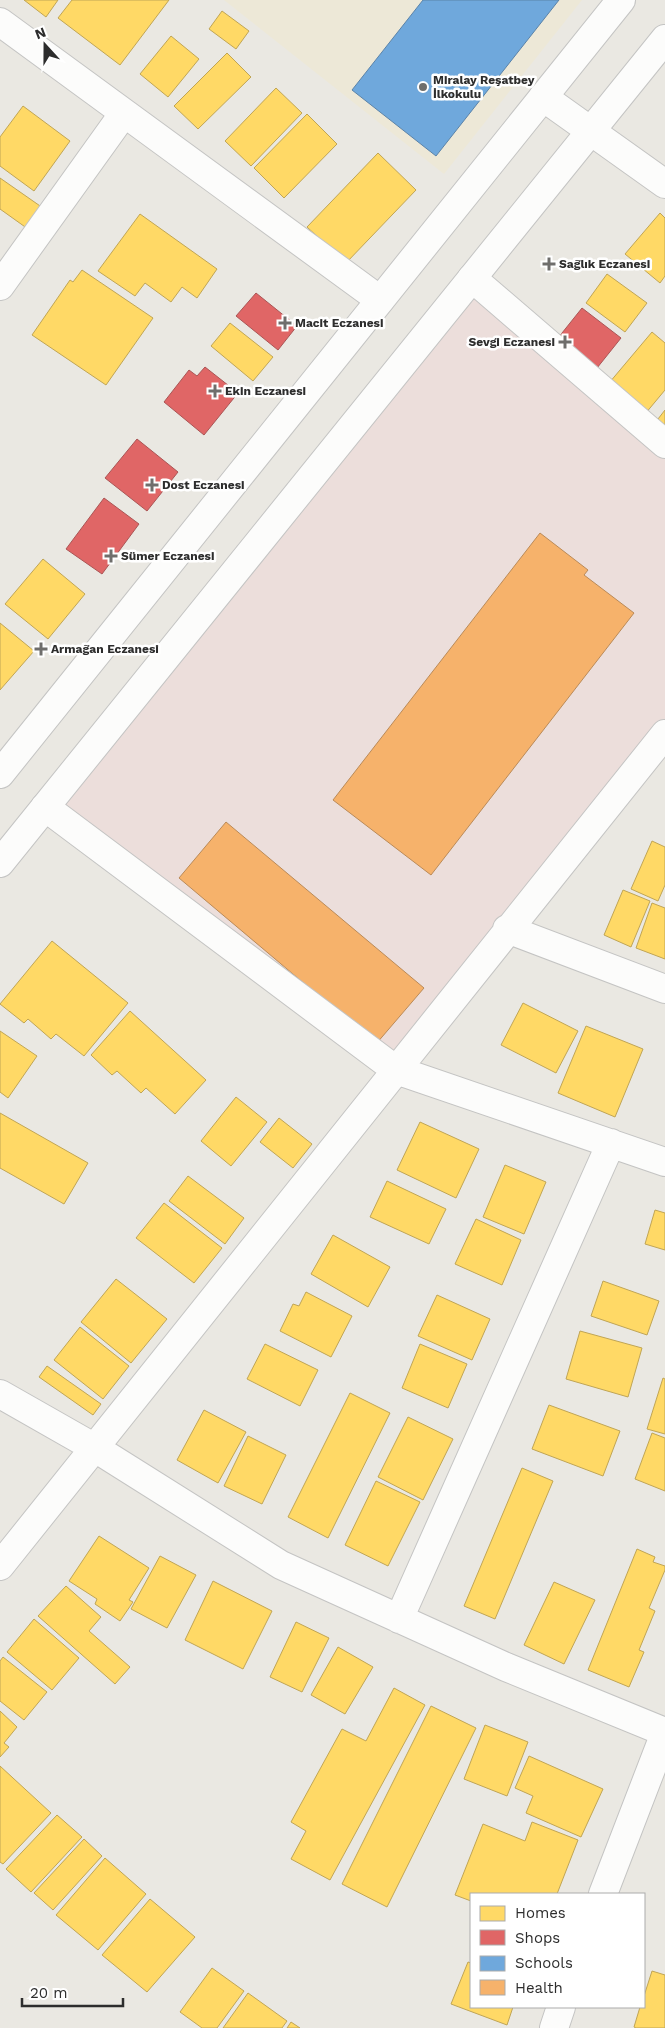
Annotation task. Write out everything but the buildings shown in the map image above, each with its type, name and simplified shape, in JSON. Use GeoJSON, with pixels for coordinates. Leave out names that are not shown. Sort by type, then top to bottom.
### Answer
{"type":"FeatureCollection","features":[{"type":"Feature","properties":{"kind":"street"},"geometry":{"type":"LineString","coordinates":[[0,774],[621,0]]}},
{"type":"Feature","properties":{"kind":"street"},"geometry":{"type":"LineString","coordinates":[[0,22],[380,300]]}},
{"type":"Feature","properties":{"kind":"street"},"geometry":{"type":"LineString","coordinates":[[0,863],[665,39]]}},
{"type":"Feature","properties":{"kind":"street"},"geometry":{"type":"LineString","coordinates":[[543,97],[665,184]]}},
{"type":"Feature","properties":{"kind":"street"},"geometry":{"type":"LineString","coordinates":[[0,286],[124,113]]}},
{"type":"Feature","properties":{"kind":"street"},"geometry":{"type":"LineString","coordinates":[[472,278],[665,444]]}},
{"type":"Feature","properties":{"kind":"street"},"geometry":{"type":"LineString","coordinates":[[0,1566],[507,929],[665,734]]}},
{"type":"Feature","properties":{"kind":"street"},"geometry":{"type":"LineString","coordinates":[[45,807],[396,1070],[665,1162]]}},
{"type":"Feature","properties":{"kind":"street"},"geometry":{"type":"LineString","coordinates":[[507,929],[665,989]]}},
{"type":"Feature","properties":{"kind":"street"},"geometry":{"type":"LineString","coordinates":[[399,1619],[611,1143]]}},
{"type":"Feature","properties":{"kind":"street"},"geometry":{"type":"LineString","coordinates":[[0,1394],[95,1448],[281,1565],[506,1667],[665,1733],[603,1893]]}},
{"type":"Feature","properties":{"kind":"street"},"geometry":{"type":"LineString","coordinates":[[554,2028],[561,2008]]}},
{"type":"Feature","properties":{"kind":"shaded area","name":"Miralay Reşatbey İlkokulu"},"geometry":{"type":"Polygon","coordinates":[[[224,0],[582,0],[444,174],[224,0]]]}},
{"type":"Feature","properties":{"kind":"shaded area"},"geometry":{"type":"Polygon","coordinates":[[[472,278],[665,444],[665,720],[396,1070],[45,807],[472,278]]]}},
{"type":"Feature","properties":{"kind":"place","name":"Miralay Reşatbey İlkokulu"},"geometry":{"type":"Point","coordinates":[423,87]}},
{"type":"Feature","properties":{"kind":"place","name":"Sağlık Eczanesi"},"geometry":{"type":"Point","coordinates":[549,264]}},
{"type":"Feature","properties":{"kind":"place","name":"Macit Eczanesi"},"geometry":{"type":"Point","coordinates":[285,323]}},
{"type":"Feature","properties":{"kind":"place","name":"Sevgi Eczanesi"},"geometry":{"type":"Point","coordinates":[565,342]}},
{"type":"Feature","properties":{"kind":"place","name":"Ekin Eczanesi"},"geometry":{"type":"Point","coordinates":[215,391]}},
{"type":"Feature","properties":{"kind":"place","name":"Dost Eczanesi"},"geometry":{"type":"Point","coordinates":[152,485]}},
{"type":"Feature","properties":{"kind":"place","name":"Sümer Eczanesi"},"geometry":{"type":"Point","coordinates":[111,556]}},
{"type":"Feature","properties":{"kind":"place","name":"Armağan Eczanesi"},"geometry":{"type":"Point","coordinates":[41,649]}}]}
